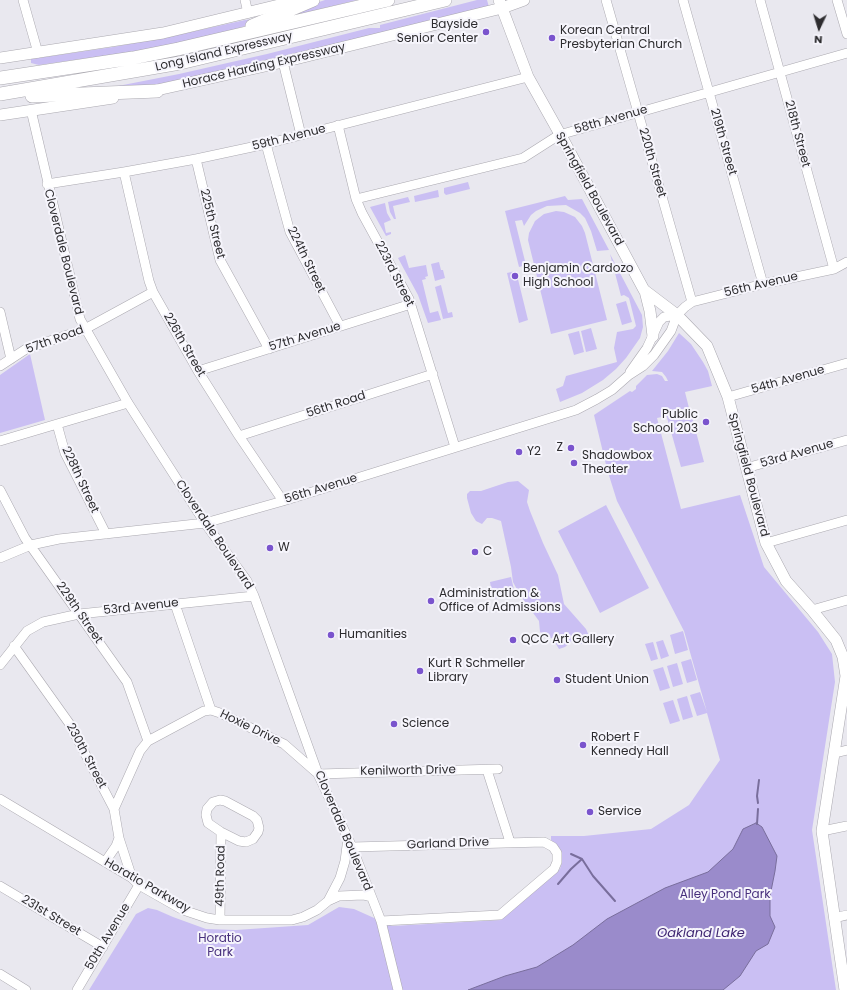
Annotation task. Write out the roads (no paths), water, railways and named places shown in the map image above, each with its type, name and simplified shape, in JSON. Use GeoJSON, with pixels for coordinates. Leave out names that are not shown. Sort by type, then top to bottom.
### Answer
{"type":"FeatureCollection","features":[{"type":"Feature","properties":{"kind":"highway"},"geometry":{"type":"LineString","coordinates":[[178,49],[239,31],[313,0]]}},
{"type":"Feature","properties":{"kind":"highway","name":"Long Island Expressway"},"geometry":{"type":"LineString","coordinates":[[0,78],[133,58],[178,49],[388,0]]}},
{"type":"Feature","properties":{"kind":"highway","name":"Long Island Expressway"},"geometry":{"type":"LineString","coordinates":[[0,94],[180,63],[445,0]]}},
{"type":"Feature","properties":{"kind":"highway"},"geometry":{"type":"LineString","coordinates":[[0,98],[157,91]]}},
{"type":"Feature","properties":{"kind":"main road"},"geometry":{"type":"LineString","coordinates":[[0,58],[163,33],[300,0]]}},
{"type":"Feature","properties":{"kind":"main road","name":"Horace Harding Expressway"},"geometry":{"type":"LineString","coordinates":[[0,115],[157,91],[283,62],[501,4],[524,0]]}},
{"type":"Feature","properties":{"kind":"main road","name":"Springfield Boulevard"},"geometry":{"type":"LineString","coordinates":[[501,4],[528,77],[644,290],[678,315],[707,346],[728,397],[766,543],[786,581],[836,640],[843,657],[846,676],[822,831],[845,990]]}},
{"type":"Feature","properties":{"kind":"main road"},"geometry":{"type":"LineString","coordinates":[[644,290],[650,311],[653,336]]}},
{"type":"Feature","properties":{"kind":"street"},"geometry":{"type":"LineString","coordinates":[[23,0],[38,53]]}},
{"type":"Feature","properties":{"kind":"street"},"geometry":{"type":"LineString","coordinates":[[245,0],[248,13]]}},
{"type":"Feature","properties":{"kind":"street","name":"220th Street"},"geometry":{"type":"LineString","coordinates":[[606,0],[692,302]]}},
{"type":"Feature","properties":{"kind":"street","name":"219th Street"},"geometry":{"type":"LineString","coordinates":[[683,0],[763,284]]}},
{"type":"Feature","properties":{"kind":"street","name":"218th Street"},"geometry":{"type":"LineString","coordinates":[[760,0],[834,268]]}},
{"type":"Feature","properties":{"kind":"street"},"geometry":{"type":"LineString","coordinates":[[837,0],[847,34]]}},
{"type":"Feature","properties":{"kind":"street","name":"58th Avenue"},"geometry":{"type":"LineString","coordinates":[[356,199],[523,158],[560,135],[709,91],[847,53]]}},
{"type":"Feature","properties":{"kind":"street"},"geometry":{"type":"LineString","coordinates":[[283,62],[301,135]]}},
{"type":"Feature","properties":{"kind":"street","name":"59th Avenue"},"geometry":{"type":"LineString","coordinates":[[47,184],[196,159],[266,144],[528,77]]}},
{"type":"Feature","properties":{"kind":"street","name":"Cloverdale Boulevard"},"geometry":{"type":"LineString","coordinates":[[31,110],[47,184],[80,319],[128,403],[205,523],[247,581],[254,596],[318,774],[348,837],[381,922],[398,990]]}},
{"type":"Feature","properties":{"kind":"street","name":"223rd Street"},"geometry":{"type":"LineString","coordinates":[[338,125],[356,199],[411,304],[455,447]]}},
{"type":"Feature","properties":{"kind":"street","name":"224th Street"},"geometry":{"type":"LineString","coordinates":[[266,144],[290,232],[340,326]]}},
{"type":"Feature","properties":{"kind":"street","name":"225th Street"},"geometry":{"type":"LineString","coordinates":[[196,159],[220,260],[269,349]]}},
{"type":"Feature","properties":{"kind":"street","name":"226th Street"},"geometry":{"type":"LineString","coordinates":[[124,172],[149,281],[153,292],[198,371],[239,436],[283,501]]}},
{"type":"Feature","properties":{"kind":"street","name":"56th Avenue"},"geometry":{"type":"LineString","coordinates":[[0,558],[31,545],[59,539],[205,523],[283,501],[580,408],[612,390],[629,375],[643,366],[654,355],[671,331],[678,315],[692,302],[834,268],[847,262]]}},
{"type":"Feature","properties":{"kind":"street"},"geometry":{"type":"LineString","coordinates":[[834,268],[847,269]]}},
{"type":"Feature","properties":{"kind":"street","name":"57th Road"},"geometry":{"type":"LineString","coordinates":[[0,366],[26,349],[85,329],[153,292]]}},
{"type":"Feature","properties":{"kind":"street","name":"57th Avenue"},"geometry":{"type":"LineString","coordinates":[[198,371],[411,304]]}},
{"type":"Feature","properties":{"kind":"street"},"geometry":{"type":"LineString","coordinates":[[0,312],[11,358]]}},
{"type":"Feature","properties":{"kind":"street","name":"56th Avenue"},"geometry":{"type":"LineString","coordinates":[[629,375],[647,348],[659,322],[664,317],[678,315]]}},
{"type":"Feature","properties":{"kind":"street","name":"54th Avenue"},"geometry":{"type":"LineString","coordinates":[[728,397],[847,363]]}},
{"type":"Feature","properties":{"kind":"street","name":"56th Road"},"geometry":{"type":"LineString","coordinates":[[239,436],[433,374]]}},
{"type":"Feature","properties":{"kind":"street"},"geometry":{"type":"LineString","coordinates":[[0,441],[128,403]]}},
{"type":"Feature","properties":{"kind":"street","name":"228th Street"},"geometry":{"type":"LineString","coordinates":[[57,424],[65,453],[106,534]]}},
{"type":"Feature","properties":{"kind":"street","name":"53rd Avenue"},"geometry":{"type":"LineString","coordinates":[[746,468],[847,440]]}},
{"type":"Feature","properties":{"kind":"street","name":"229th Street"},"geometry":{"type":"LineString","coordinates":[[0,490],[25,538],[127,682],[148,741]]}},
{"type":"Feature","properties":{"kind":"street"},"geometry":{"type":"LineString","coordinates":[[766,543],[847,520]]}},
{"type":"Feature","properties":{"kind":"street","name":"53rd Avenue"},"geometry":{"type":"LineString","coordinates":[[0,665],[27,631],[43,622],[79,614],[254,596]]}},
{"type":"Feature","properties":{"kind":"street"},"geometry":{"type":"LineString","coordinates":[[812,610],[847,600]]}},
{"type":"Feature","properties":{"kind":"street"},"geometry":{"type":"LineString","coordinates":[[175,604],[211,710]]}},
{"type":"Feature","properties":{"kind":"street","name":"230th Street"},"geometry":{"type":"LineString","coordinates":[[14,646],[69,723],[114,809],[119,838],[136,882]]}},
{"type":"Feature","properties":{"kind":"street","name":"Hoxie Drive"},"geometry":{"type":"LineString","coordinates":[[114,809],[140,751],[148,741],[204,711],[211,710],[220,713],[284,744],[318,774]]}},
{"type":"Feature","properties":{"kind":"street","name":"Hoxie Drive"},"geometry":{"type":"LineString","coordinates":[[292,750],[300,745],[305,739]]}},
{"type":"Feature","properties":{"kind":"street"},"geometry":{"type":"LineString","coordinates":[[835,753],[847,750]]}},
{"type":"Feature","properties":{"kind":"street","name":"Kenilworth Drive"},"geometry":{"type":"LineString","coordinates":[[318,774],[498,769]]}},
{"type":"Feature","properties":{"kind":"street"},"geometry":{"type":"LineString","coordinates":[[486,770],[510,842]]}},
{"type":"Feature","properties":{"kind":"street","name":"Horatio Parkway"},"geometry":{"type":"LineString","coordinates":[[0,799],[183,910],[207,918],[220,920],[292,920],[303,917],[317,910],[328,901],[339,896],[363,895],[371,897]]}},
{"type":"Feature","properties":{"kind":"street","name":"49th Road"},"geometry":{"type":"LineString","coordinates":[[217,800],[225,801],[254,816],[258,824],[258,832],[256,836],[246,842],[239,841],[221,832],[208,823],[206,815],[209,805],[217,800]]}},
{"type":"Feature","properties":{"kind":"street"},"geometry":{"type":"LineString","coordinates":[[822,831],[847,826]]}},
{"type":"Feature","properties":{"kind":"street","name":"49th Road"},"geometry":{"type":"LineString","coordinates":[[220,920],[221,832]]}},
{"type":"Feature","properties":{"kind":"street","name":"Horatio Parkway"},"geometry":{"type":"LineString","coordinates":[[328,901],[340,878],[345,861],[348,837]]}},
{"type":"Feature","properties":{"kind":"street"},"geometry":{"type":"LineString","coordinates":[[105,862],[116,846],[119,838]]}},
{"type":"Feature","properties":{"kind":"street","name":"Garland Drive"},"geometry":{"type":"LineString","coordinates":[[352,847],[544,842],[553,847],[557,853],[557,862],[554,869],[500,915],[381,922]]}},
{"type":"Feature","properties":{"kind":"street","name":"50th Avenue"},"geometry":{"type":"LineString","coordinates":[[76,990],[103,947],[136,882]]}},
{"type":"Feature","properties":{"kind":"street","name":"231st Street"},"geometry":{"type":"LineString","coordinates":[[0,886],[103,947]]}},
{"type":"Feature","properties":{"kind":"street"},"geometry":{"type":"LineString","coordinates":[[834,918],[847,915]]}},
{"type":"Feature","properties":{"kind":"street"},"geometry":{"type":"LineString","coordinates":[[0,974],[26,990]]}},
{"type":"Feature","properties":{"kind":"water","name":"Oakland Lake"},"geometry":{"type":"Polygon","coordinates":[[[756,823],[762,827],[777,856],[770,896],[770,916],[775,927],[768,944],[756,951],[740,976],[723,990],[468,990],[505,976],[537,967],[573,945],[607,919],[665,888],[708,872],[733,849],[743,829],[756,823]]]}},
{"type":"Feature","properties":{"kind":"waterway"},"geometry":{"type":"LineString","coordinates":[[758,803],[757,796],[759,780]]}},
{"type":"Feature","properties":{"kind":"waterway"},"geometry":{"type":"LineString","coordinates":[[757,824],[758,809]]}},
{"type":"Feature","properties":{"kind":"waterway"},"geometry":{"type":"LineString","coordinates":[[571,854],[582,859]]}},
{"type":"Feature","properties":{"kind":"waterway"},"geometry":{"type":"LineString","coordinates":[[558,884],[582,859],[593,876],[615,901]]}},
{"type":"Feature","properties":{"kind":"place","name":"Bayside Senior Center"},"geometry":{"type":"Point","coordinates":[486,32]}},
{"type":"Feature","properties":{"kind":"place","name":"Korean Central Presbyterian Church"},"geometry":{"type":"Point","coordinates":[552,38]}},
{"type":"Feature","properties":{"kind":"place","name":"Benjamin Cardozo High School"},"geometry":{"type":"Point","coordinates":[515,276]}},
{"type":"Feature","properties":{"kind":"place","name":"Public School 203"},"geometry":{"type":"Point","coordinates":[706,422]}},
{"type":"Feature","properties":{"kind":"place","name":"Z"},"geometry":{"type":"Point","coordinates":[571,448]}},
{"type":"Feature","properties":{"kind":"place","name":"Y2"},"geometry":{"type":"Point","coordinates":[519,452]}},
{"type":"Feature","properties":{"kind":"place","name":"Shadowbox Theater"},"geometry":{"type":"Point","coordinates":[574,463]}},
{"type":"Feature","properties":{"kind":"place","name":"W"},"geometry":{"type":"Point","coordinates":[270,548]}},
{"type":"Feature","properties":{"kind":"place","name":"C"},"geometry":{"type":"Point","coordinates":[475,552]}},
{"type":"Feature","properties":{"kind":"place","name":"Administration & Office of Admissions"},"geometry":{"type":"Point","coordinates":[431,601]}},
{"type":"Feature","properties":{"kind":"place","name":"Humanities"},"geometry":{"type":"Point","coordinates":[331,635]}},
{"type":"Feature","properties":{"kind":"place","name":"QCC Art Gallery"},"geometry":{"type":"Point","coordinates":[513,640]}},
{"type":"Feature","properties":{"kind":"place","name":"Kurt R Schmeller Library"},"geometry":{"type":"Point","coordinates":[420,671]}},
{"type":"Feature","properties":{"kind":"place","name":"Student Union"},"geometry":{"type":"Point","coordinates":[557,680]}},
{"type":"Feature","properties":{"kind":"place","name":"Science"},"geometry":{"type":"Point","coordinates":[394,724]}},
{"type":"Feature","properties":{"kind":"place","name":"Robert F Kennedy Hall"},"geometry":{"type":"Point","coordinates":[583,745]}},
{"type":"Feature","properties":{"kind":"place","name":"Service"},"geometry":{"type":"Point","coordinates":[590,812]}},
{"type":"Feature","properties":{"kind":"park label","name":"Alley Pond Park"},"geometry":{"type":"Point","coordinates":[725,895]}},
{"type":"Feature","properties":{"kind":"park label","name":"Horatio Park"},"geometry":{"type":"Point","coordinates":[220,946]}}]}
